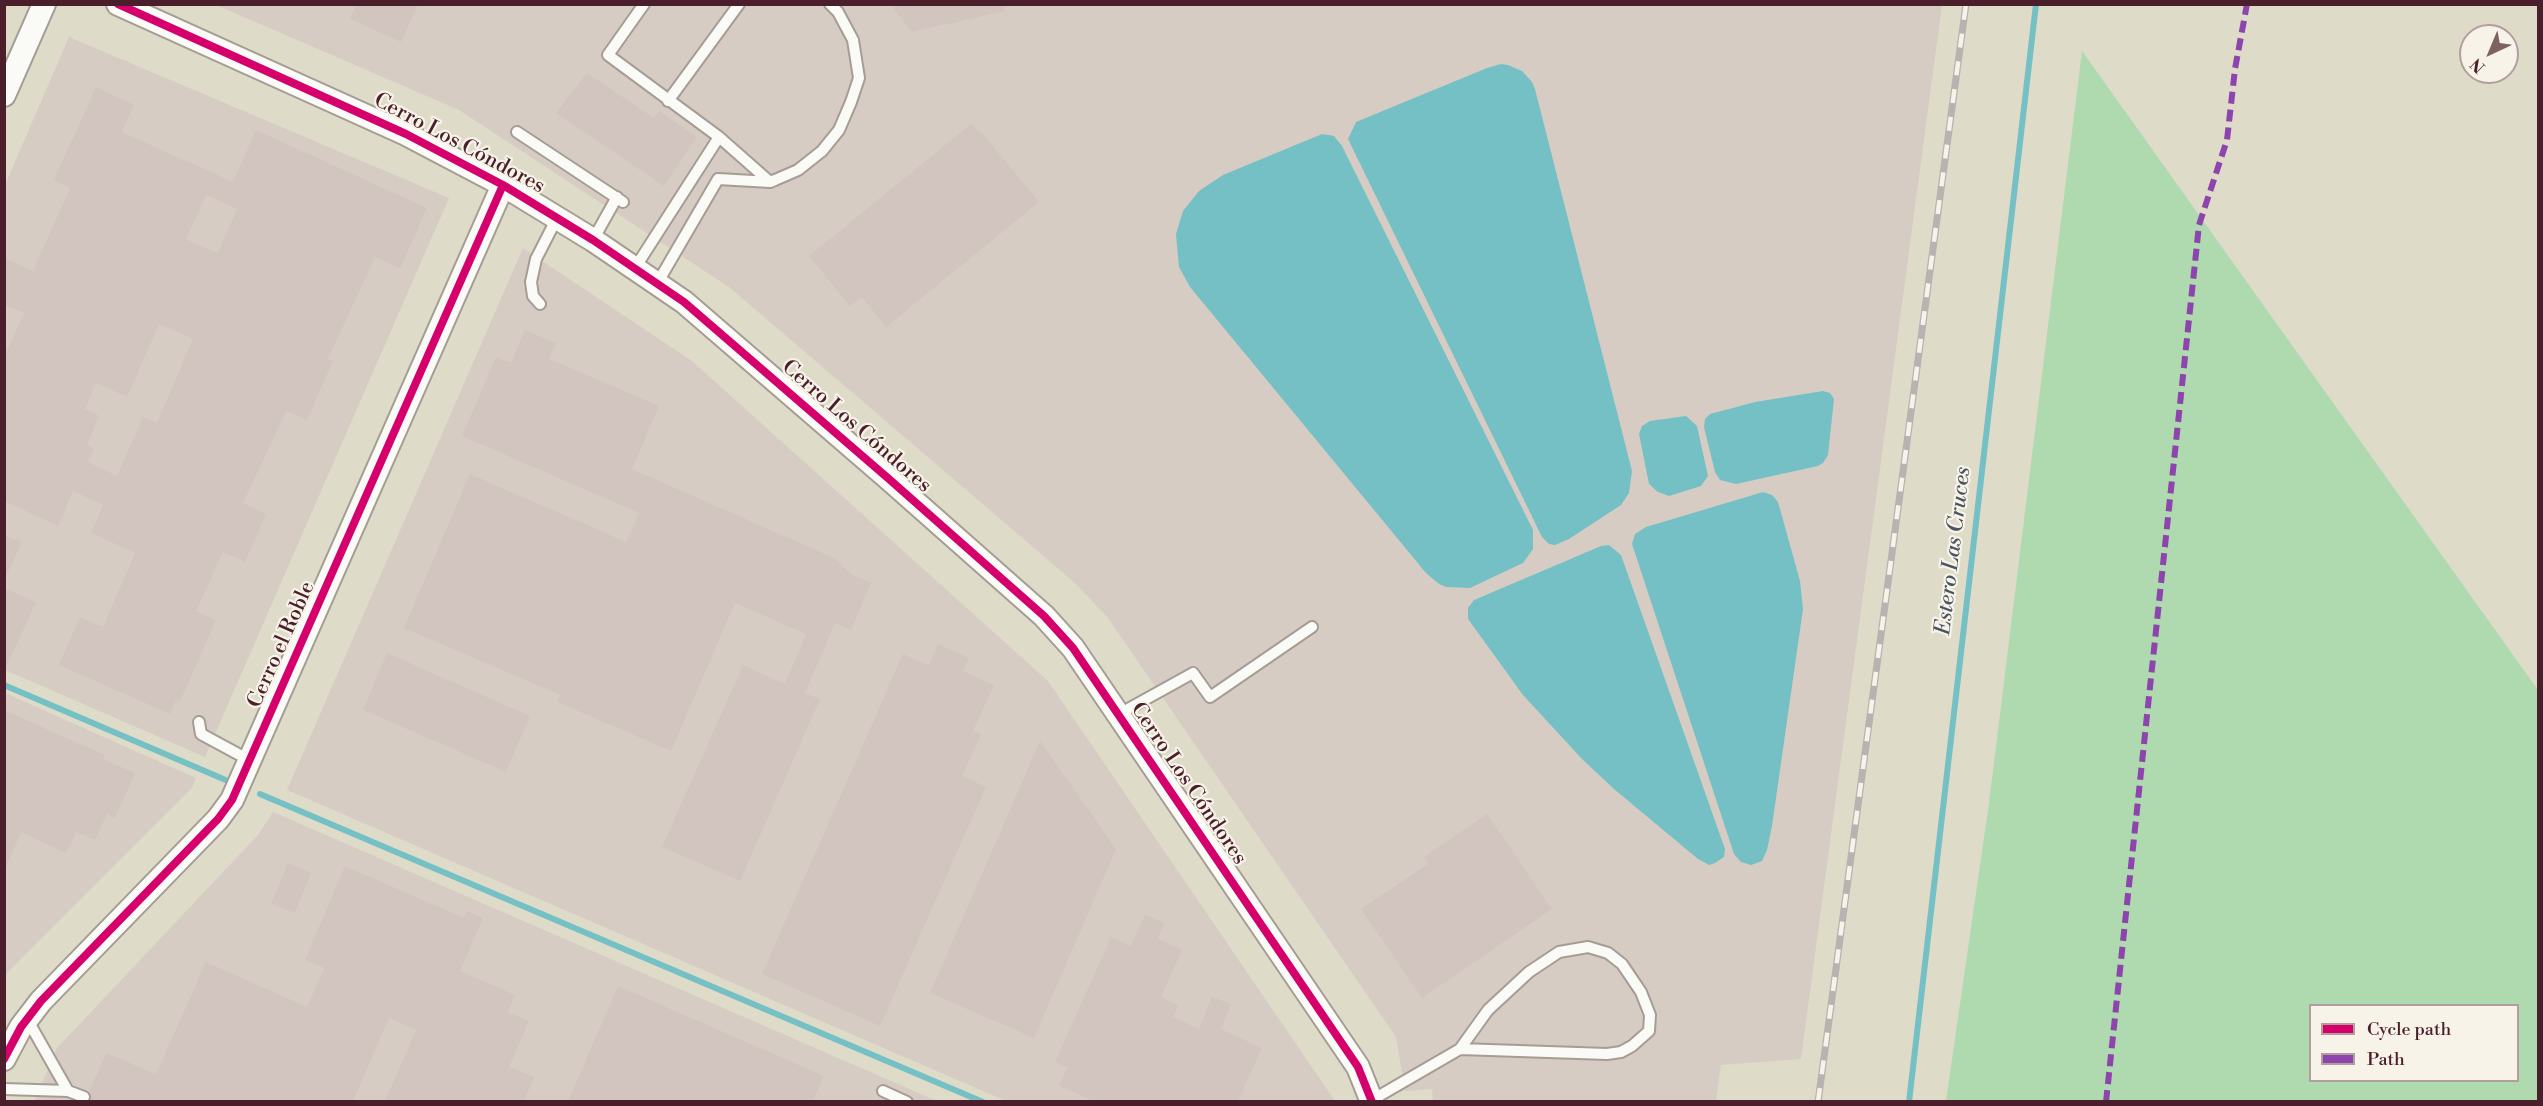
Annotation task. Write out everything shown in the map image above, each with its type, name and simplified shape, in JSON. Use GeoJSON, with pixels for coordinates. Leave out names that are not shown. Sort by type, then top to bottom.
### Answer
{"type":"FeatureCollection","features":[{"type":"Feature","properties":{"kind":"street"},"geometry":{"type":"LineString","coordinates":[[4,94],[44,4]]}},
{"type":"Feature","properties":{"kind":"street","name":"Cerro Los Cóndores"},"geometry":{"type":"LineString","coordinates":[[118,4],[375,118],[503,185],[658,282],[733,343],[1044,616],[1073,648],[1358,1067],[1372,1101]]}},
{"type":"Feature","properties":{"kind":"street","name":"Cerro el Roble"},"geometry":{"type":"LineString","coordinates":[[4,1059],[27,1018],[41,1001],[218,819],[232,800],[503,185]]}},
{"type":"Feature","properties":{"kind":"lane"},"geometry":{"type":"LineString","coordinates":[[645,4],[608,55],[719,137],[770,182]]}},
{"type":"Feature","properties":{"kind":"lane"},"geometry":{"type":"LineString","coordinates":[[668,101],[739,4]]}},
{"type":"Feature","properties":{"kind":"lane"},"geometry":{"type":"LineString","coordinates":[[658,282],[718,180],[770,182],[798,170],[822,151],[839,130],[859,78],[853,40],[838,12],[830,4]]}},
{"type":"Feature","properties":{"kind":"lane"},"geometry":{"type":"LineString","coordinates":[[517,132],[620,199],[593,240]]}},
{"type":"Feature","properties":{"kind":"lane"},"geometry":{"type":"LineString","coordinates":[[635,268],[719,137]]}},
{"type":"Feature","properties":{"kind":"lane"},"geometry":{"type":"LineString","coordinates":[[540,304],[533,296],[531,282],[536,259],[557,218]]}},
{"type":"Feature","properties":{"kind":"lane"},"geometry":{"type":"LineString","coordinates":[[1119,714],[1193,673],[1210,697],[1312,627]]}},
{"type":"Feature","properties":{"kind":"lane"},"geometry":{"type":"LineString","coordinates":[[199,722],[201,734],[251,761]]}},
{"type":"Feature","properties":{"kind":"lane"},"geometry":{"type":"LineString","coordinates":[[1372,1101],[1460,1050],[1488,1010],[1529,972],[1559,952],[1588,947],[1608,953],[1622,964],[1641,992],[1650,1015],[1649,1031],[1632,1046],[1621,1052],[1607,1054],[1460,1050]]}},
{"type":"Feature","properties":{"kind":"lane"},"geometry":{"type":"LineString","coordinates":[[27,1018],[68,1091]]}},
{"type":"Feature","properties":{"kind":"lane"},"geometry":{"type":"LineString","coordinates":[[4,1089],[68,1091],[84,1097]]}},
{"type":"Feature","properties":{"kind":"lane"},"geometry":{"type":"LineString","coordinates":[[883,1091],[908,1101]]}},
{"type":"Feature","properties":{"kind":"shaded area"},"geometry":{"type":"Polygon","coordinates":[[[216,5],[1942,5],[1801,1059],[1721,1065],[1716,1101],[1433,1102],[1432,1089],[1405,1091],[1396,1037],[1108,618],[1075,583],[729,287],[459,110],[216,5]]]}},
{"type":"Feature","properties":{"kind":"shaded area"},"geometry":{"type":"Polygon","coordinates":[[[69,37],[449,198],[205,757],[5,670],[5,185],[69,37]]]}},
{"type":"Feature","properties":{"kind":"shaded area"},"geometry":{"type":"Polygon","coordinates":[[[523,248],[692,361],[1048,681],[1335,1101],[1006,1101],[287,790],[523,248]]]}},
{"type":"Feature","properties":{"kind":"shaded area"},"geometry":{"type":"Polygon","coordinates":[[[5,693],[196,778],[192,788],[5,975],[5,693]]]}},
{"type":"Feature","properties":{"kind":"shaded area"},"geometry":{"type":"Polygon","coordinates":[[[273,812],[937,1101],[34,1102],[57,1048],[258,835],[273,812]]]}},
{"type":"Feature","properties":{"kind":"green space"},"geometry":{"type":"Polygon","coordinates":[[[2082,51],[2538,690],[2538,1101],[1946,1101],[1989,803],[2082,51]]]}},
{"type":"Feature","properties":{"kind":"water"},"geometry":{"type":"Polygon","coordinates":[[[1501,64],[1522,71],[1535,89],[1632,471],[1629,493],[1621,505],[1569,539],[1555,545],[1549,544],[1542,537],[1348,139],[1356,122],[1501,64]]]}},
{"type":"Feature","properties":{"kind":"water"},"geometry":{"type":"Polygon","coordinates":[[[1322,134],[1334,136],[1342,146],[1533,530],[1533,549],[1523,563],[1470,588],[1446,587],[1426,573],[1190,287],[1179,267],[1176,234],[1183,211],[1199,191],[1223,175],[1322,134]]]}},
{"type":"Feature","properties":{"kind":"water"},"geometry":{"type":"Polygon","coordinates":[[[1823,391],[1830,393],[1834,399],[1828,455],[1823,463],[1736,484],[1720,480],[1715,472],[1704,427],[1705,419],[1710,414],[1755,402],[1823,391]]]}},
{"type":"Feature","properties":{"kind":"water"},"geometry":{"type":"Polygon","coordinates":[[[1686,416],[1697,426],[1708,476],[1701,486],[1669,496],[1658,492],[1649,484],[1639,434],[1642,426],[1650,421],[1686,416]]]}},
{"type":"Feature","properties":{"kind":"water"},"geometry":{"type":"Polygon","coordinates":[[[1763,492],[1772,495],[1778,502],[1800,581],[1803,609],[1772,826],[1762,861],[1751,865],[1741,862],[1734,854],[1632,544],[1635,534],[1646,527],[1763,492]]]}},
{"type":"Feature","properties":{"kind":"water"},"geometry":{"type":"Polygon","coordinates":[[[1609,545],[1621,555],[1725,849],[1724,857],[1709,865],[1698,859],[1614,789],[1582,759],[1523,695],[1468,619],[1468,608],[1474,600],[1601,546],[1609,545]]]}},
{"type":"Feature","properties":{"kind":"building"},"geometry":{"type":"Polygon","coordinates":[[[357,4],[418,4],[401,42],[350,19],[357,4]]]}},
{"type":"Feature","properties":{"kind":"building"},"geometry":{"type":"Polygon","coordinates":[[[890,4],[1004,4],[1005,11],[912,32],[890,4]]]}},
{"type":"Feature","properties":{"kind":"building"},"geometry":{"type":"Polygon","coordinates":[[[587,73],[654,118],[659,111],[697,137],[664,186],[556,113],[587,73]]]}},
{"type":"Feature","properties":{"kind":"building"},"geometry":{"type":"Polygon","coordinates":[[[96,87],[134,105],[122,132],[233,182],[256,130],[427,208],[400,268],[375,257],[328,359],[333,361],[307,420],[286,411],[243,503],[266,514],[245,562],[223,552],[196,611],[216,620],[180,701],[176,700],[170,714],[59,665],[80,617],[103,627],[135,553],[91,533],[103,505],[73,491],[58,526],[4,501],[4,357],[24,313],[4,305],[4,258],[33,271],[70,188],[54,180],[96,87]],[[206,195],[186,239],[218,253],[237,209],[206,195]],[[159,324],[127,397],[96,383],[85,409],[99,416],[87,445],[94,449],[88,462],[117,476],[143,417],[157,423],[193,339],[159,324]]]}},
{"type":"Feature","properties":{"kind":"building"},"geometry":{"type":"Polygon","coordinates":[[[971,124],[979,133],[981,132],[1039,202],[886,327],[862,297],[850,306],[809,256],[971,124]]]}},
{"type":"Feature","properties":{"kind":"building"},"geometry":{"type":"Polygon","coordinates":[[[525,330],[556,343],[549,359],[659,406],[632,469],[834,558],[851,574],[871,583],[851,630],[835,623],[805,693],[820,699],[740,881],[662,847],[743,665],[785,684],[806,634],[735,603],[671,751],[557,702],[560,695],[404,628],[470,474],[626,542],[639,513],[462,436],[496,357],[511,363],[525,330]]]}},
{"type":"Feature","properties":{"kind":"building"},"geometry":{"type":"Polygon","coordinates":[[[4,535],[22,542],[4,580],[4,535]]]}},
{"type":"Feature","properties":{"kind":"building"},"geometry":{"type":"Polygon","coordinates":[[[4,588],[36,602],[4,672],[4,588]]]}},
{"type":"Feature","properties":{"kind":"building"},"geometry":{"type":"Polygon","coordinates":[[[938,644],[969,658],[963,671],[994,685],[973,731],[981,734],[962,776],[986,787],[880,1026],[762,974],[903,654],[929,665],[938,644]]]}},
{"type":"Feature","properties":{"kind":"building"},"geometry":{"type":"Polygon","coordinates":[[[387,653],[530,716],[506,772],[363,710],[387,653]]]}},
{"type":"Feature","properties":{"kind":"building"},"geometry":{"type":"Polygon","coordinates":[[[4,710],[105,755],[103,759],[135,773],[115,818],[107,814],[95,840],[76,832],[66,853],[21,832],[5,870],[4,710]]]}},
{"type":"Feature","properties":{"kind":"building"},"geometry":{"type":"Polygon","coordinates":[[[1040,741],[1116,849],[1034,1038],[930,993],[1040,741]]]}},
{"type":"Feature","properties":{"kind":"building"},"geometry":{"type":"Polygon","coordinates":[[[1487,814],[1552,909],[1422,998],[1361,909],[1428,864],[1424,857],[1487,814]]]}},
{"type":"Feature","properties":{"kind":"building"},"geometry":{"type":"Polygon","coordinates":[[[288,863],[311,873],[295,913],[271,904],[288,863]]]}},
{"type":"Feature","properties":{"kind":"building"},"geometry":{"type":"Polygon","coordinates":[[[345,866],[464,918],[467,911],[483,918],[460,971],[515,995],[508,1012],[529,1021],[509,1067],[534,1077],[524,1101],[385,1101],[416,1030],[389,1018],[353,1101],[90,1101],[89,1092],[106,1053],[156,1074],[206,962],[307,1007],[324,968],[305,960],[345,866]]]}},
{"type":"Feature","properties":{"kind":"building"},"geometry":{"type":"Polygon","coordinates":[[[1145,915],[1164,923],[1158,939],[1182,950],[1161,997],[1178,1005],[1173,1017],[1199,1029],[1212,997],[1231,1004],[1221,1029],[1262,1048],[1238,1101],[1094,1101],[1059,1086],[1067,1068],[1055,1062],[1111,937],[1131,946],[1145,915]]]}},
{"type":"Feature","properties":{"kind":"building"},"geometry":{"type":"Polygon","coordinates":[[[618,986],[824,1076],[813,1101],[568,1101],[618,986]]]}},
{"type":"Feature","properties":{"kind":"waterway","name":"Estero Las Cruces"},"geometry":{"type":"LineString","coordinates":[[1909,1102],[2036,4]]}},
{"type":"Feature","properties":{"kind":"waterway"},"geometry":{"type":"LineString","coordinates":[[4,685],[228,781]]}},
{"type":"Feature","properties":{"kind":"waterway"},"geometry":{"type":"LineString","coordinates":[[260,794],[983,1102]]}},
{"type":"Feature","properties":{"kind":"railway"},"geometry":{"type":"LineString","coordinates":[[1818,1102],[1966,4]]}},
{"type":"Feature","properties":{"kind":"marked path"},"geometry":{"type":"LineString","coordinates":[[2106,1102],[2199,225],[2227,140],[2235,69],[2247,4]]}},
{"type":"Feature","properties":{"kind":"cycle path"},"geometry":{"type":"LineString","coordinates":[[118,4],[406,134],[503,185],[593,240],[684,302],[889,479],[1044,616],[1073,648],[1358,1067],[1372,1102]]}},
{"type":"Feature","properties":{"kind":"cycle path"},"geometry":{"type":"LineString","coordinates":[[4,1059],[21,1027],[41,1001],[218,819],[232,800],[503,185]]}}]}
